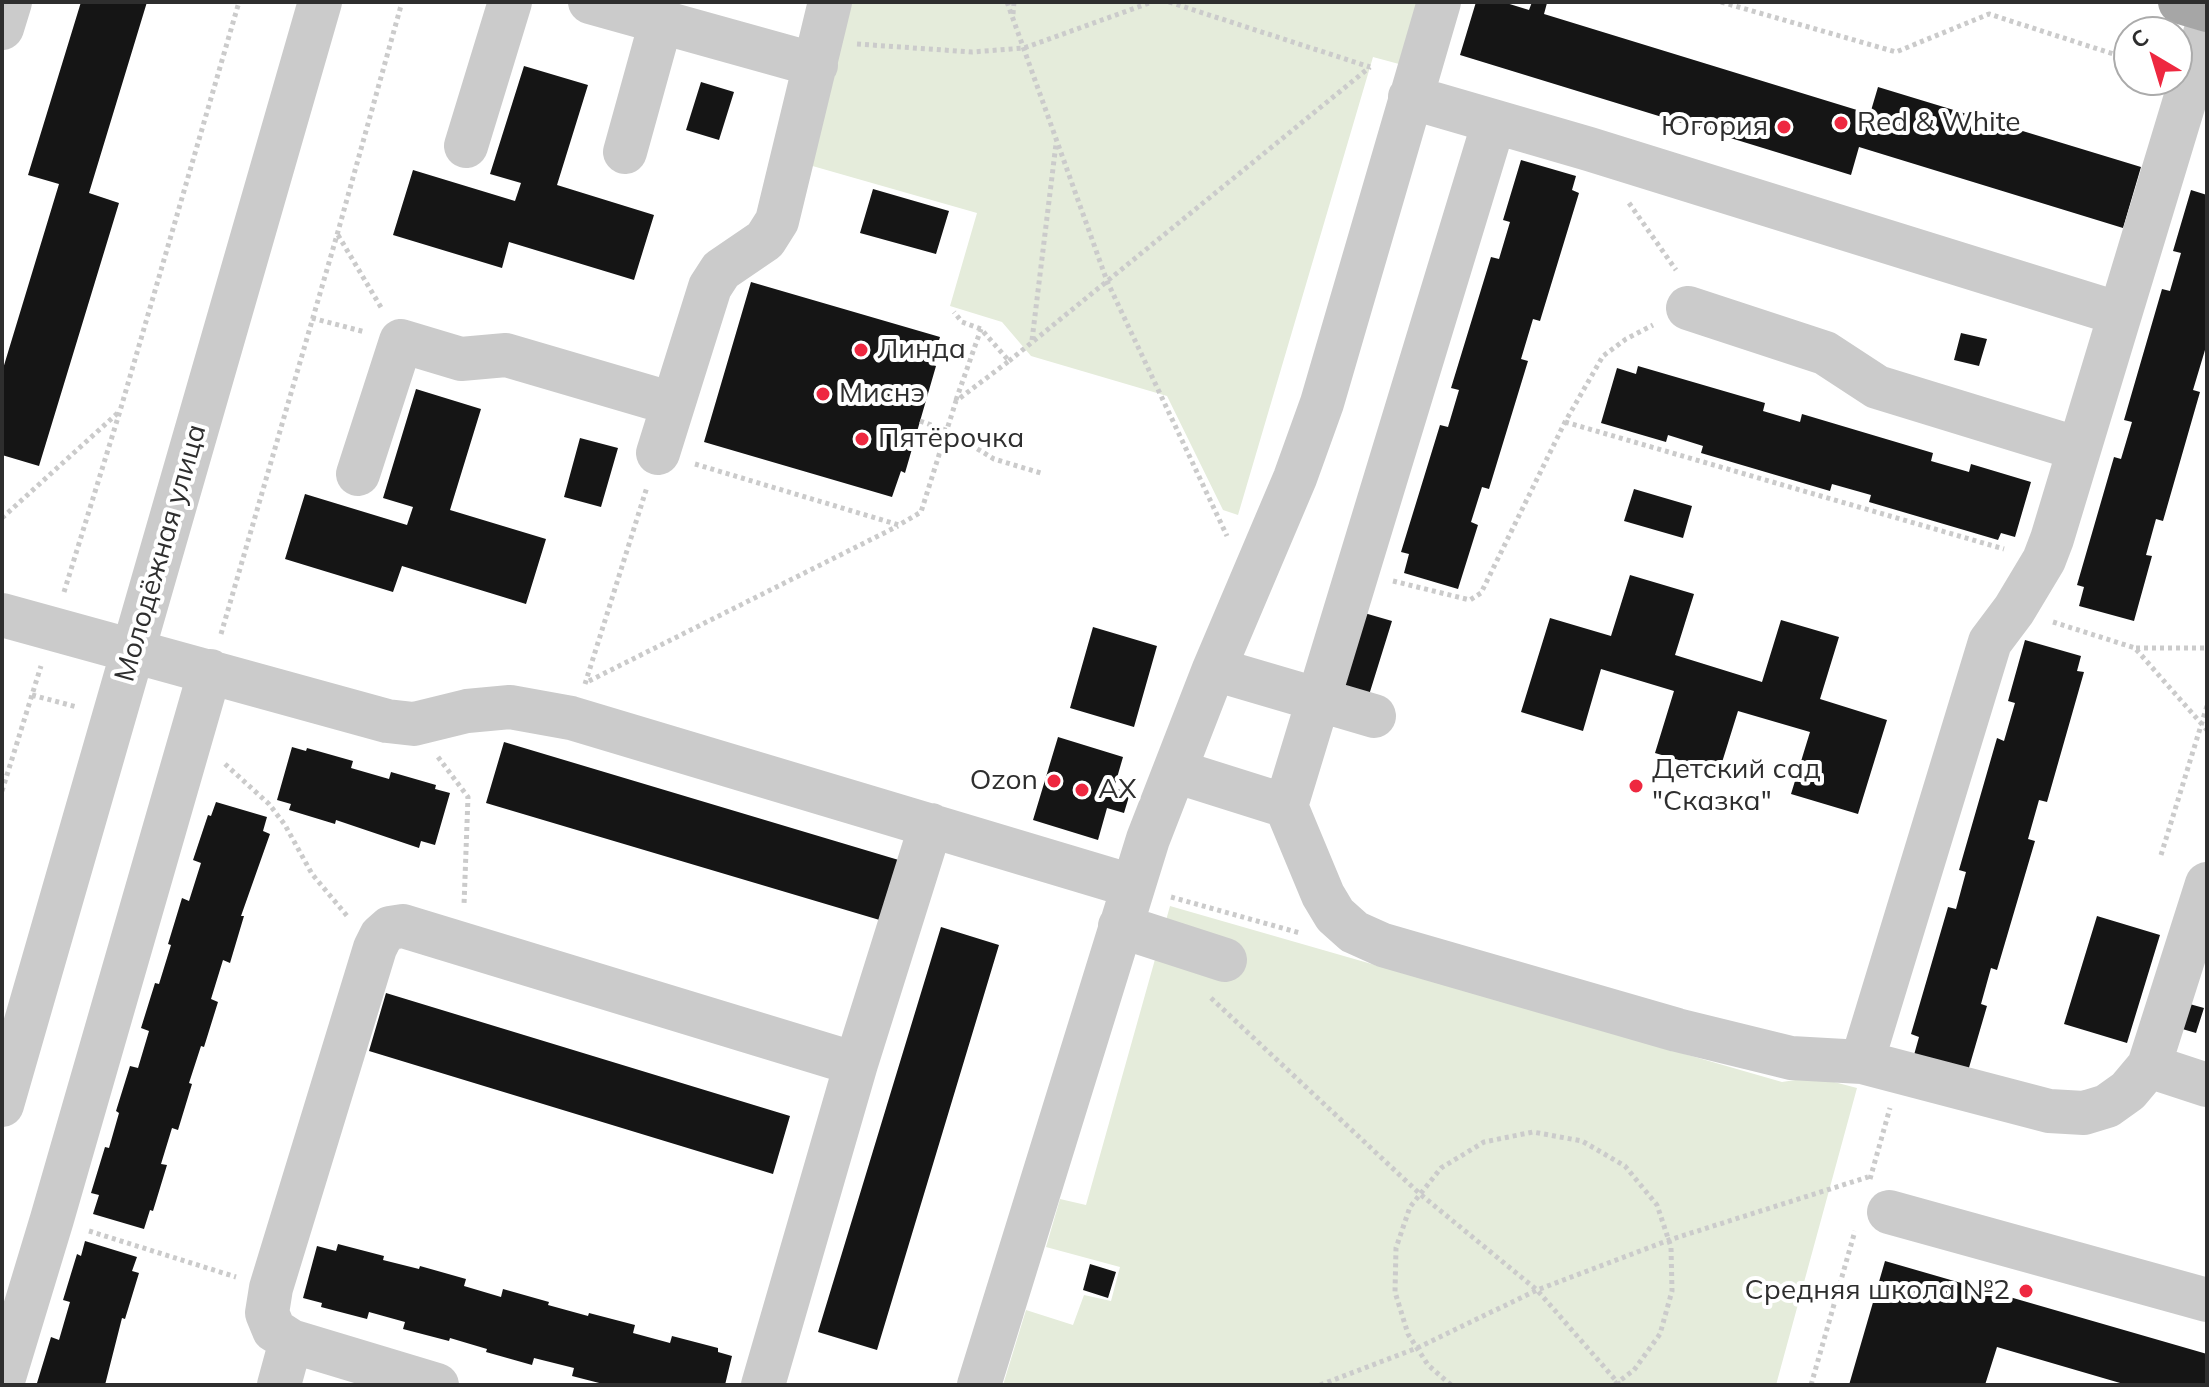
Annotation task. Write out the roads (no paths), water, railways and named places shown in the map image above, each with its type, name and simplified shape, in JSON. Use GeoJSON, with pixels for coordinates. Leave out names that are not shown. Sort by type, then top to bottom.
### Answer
{"type":"FeatureCollection","features":[{"type":"Feature","properties":{"kind":"main road"},"geometry":{"type":"LineString","coordinates":[[2180,2],[2207,10]]}},
{"type":"Feature","properties":{"kind":"street"},"geometry":{"type":"LineString","coordinates":[[2,28],[10,2]]}},
{"type":"Feature","properties":{"kind":"street","name":"Молодёжная улица"},"geometry":{"type":"LineString","coordinates":[[2,1105],[320,2]]}},
{"type":"Feature","properties":{"kind":"street"},"geometry":{"type":"LineString","coordinates":[[466,146],[510,2]]}},
{"type":"Feature","properties":{"kind":"street"},"geometry":{"type":"LineString","coordinates":[[590,2],[661,22],[822,36],[777,221],[765,240],[721,270],[710,287],[658,453]]}},
{"type":"Feature","properties":{"kind":"street"},"geometry":{"type":"LineString","coordinates":[[979,1385],[1126,906],[1214,669],[1295,478],[1322,403],[1439,2]]}},
{"type":"Feature","properties":{"kind":"street"},"geometry":{"type":"LineString","coordinates":[[625,152],[661,22]]}},
{"type":"Feature","properties":{"kind":"street"},"geometry":{"type":"LineString","coordinates":[[1862,1062],[1990,642],[2014,610],[2044,560],[2207,27]]}},
{"type":"Feature","properties":{"kind":"street"},"geometry":{"type":"LineString","coordinates":[[1410,97],[1589,149],[2120,314]]}},
{"type":"Feature","properties":{"kind":"street"},"geometry":{"type":"LineString","coordinates":[[1494,122],[1286,806],[1323,895],[1335,915],[1354,932],[1383,945],[1663,1026],[1791,1058],[1862,1062],[2049,1111],[2084,1113],[2107,1106],[2128,1091],[2149,1066],[2207,884]]}},
{"type":"Feature","properties":{"kind":"street"},"geometry":{"type":"LineString","coordinates":[[1688,308],[1825,353],[1877,387],[2079,449]]}},
{"type":"Feature","properties":{"kind":"street"},"geometry":{"type":"LineString","coordinates":[[358,474],[401,341],[461,359],[506,355],[673,404]]}},
{"type":"Feature","properties":{"kind":"street"},"geometry":{"type":"LineString","coordinates":[[2,615],[133,649],[214,655],[387,721],[414,724],[467,711],[578,701],[931,825],[1126,906],[1213,974]]}},
{"type":"Feature","properties":{"kind":"street"},"geometry":{"type":"LineString","coordinates":[[2,1384],[214,655]]}},
{"type":"Feature","properties":{"kind":"street"},"geometry":{"type":"LineString","coordinates":[[1214,669],[1374,716]]}},
{"type":"Feature","properties":{"kind":"street"},"geometry":{"type":"LineString","coordinates":[[1175,771],[1286,806]]}},
{"type":"Feature","properties":{"kind":"street"},"geometry":{"type":"LineString","coordinates":[[763,1385],[856,1064],[931,825]]}},
{"type":"Feature","properties":{"kind":"street"},"geometry":{"type":"LineString","coordinates":[[437,1385],[291,1341],[274,1330],[267,1313],[271,1288],[375,948],[390,928],[403,926],[856,1064]]}},
{"type":"Feature","properties":{"kind":"street"},"geometry":{"type":"LineString","coordinates":[[2149,1066],[2207,1085]]}},
{"type":"Feature","properties":{"kind":"street"},"geometry":{"type":"LineString","coordinates":[[1880,1194],[2207,1300]]}},
{"type":"Feature","properties":{"kind":"street"},"geometry":{"type":"LineString","coordinates":[[279,1385],[291,1341]]}},
{"type":"Feature","properties":{"kind":"place","name":"Red & White"},"geometry":{"type":"Point","coordinates":[1841,123]}},
{"type":"Feature","properties":{"kind":"place","name":"Югория"},"geometry":{"type":"Point","coordinates":[1784,127]}},
{"type":"Feature","properties":{"kind":"place","name":"Линда"},"geometry":{"type":"Point","coordinates":[861,350]}},
{"type":"Feature","properties":{"kind":"place","name":"Миснэ"},"geometry":{"type":"Point","coordinates":[823,394]}},
{"type":"Feature","properties":{"kind":"place","name":"Пятёрочка"},"geometry":{"type":"Point","coordinates":[862,439]}},
{"type":"Feature","properties":{"kind":"place","name":"Ozon"},"geometry":{"type":"Point","coordinates":[1054,781]}},
{"type":"Feature","properties":{"kind":"place","name":"Детский сад \"Сказка\""},"geometry":{"type":"Point","coordinates":[1636,786]}},
{"type":"Feature","properties":{"kind":"place","name":"АХ"},"geometry":{"type":"Point","coordinates":[1082,790]}},
{"type":"Feature","properties":{"kind":"place","name":"Средняя школа №2"},"geometry":{"type":"Point","coordinates":[2026,1291]}}]}
